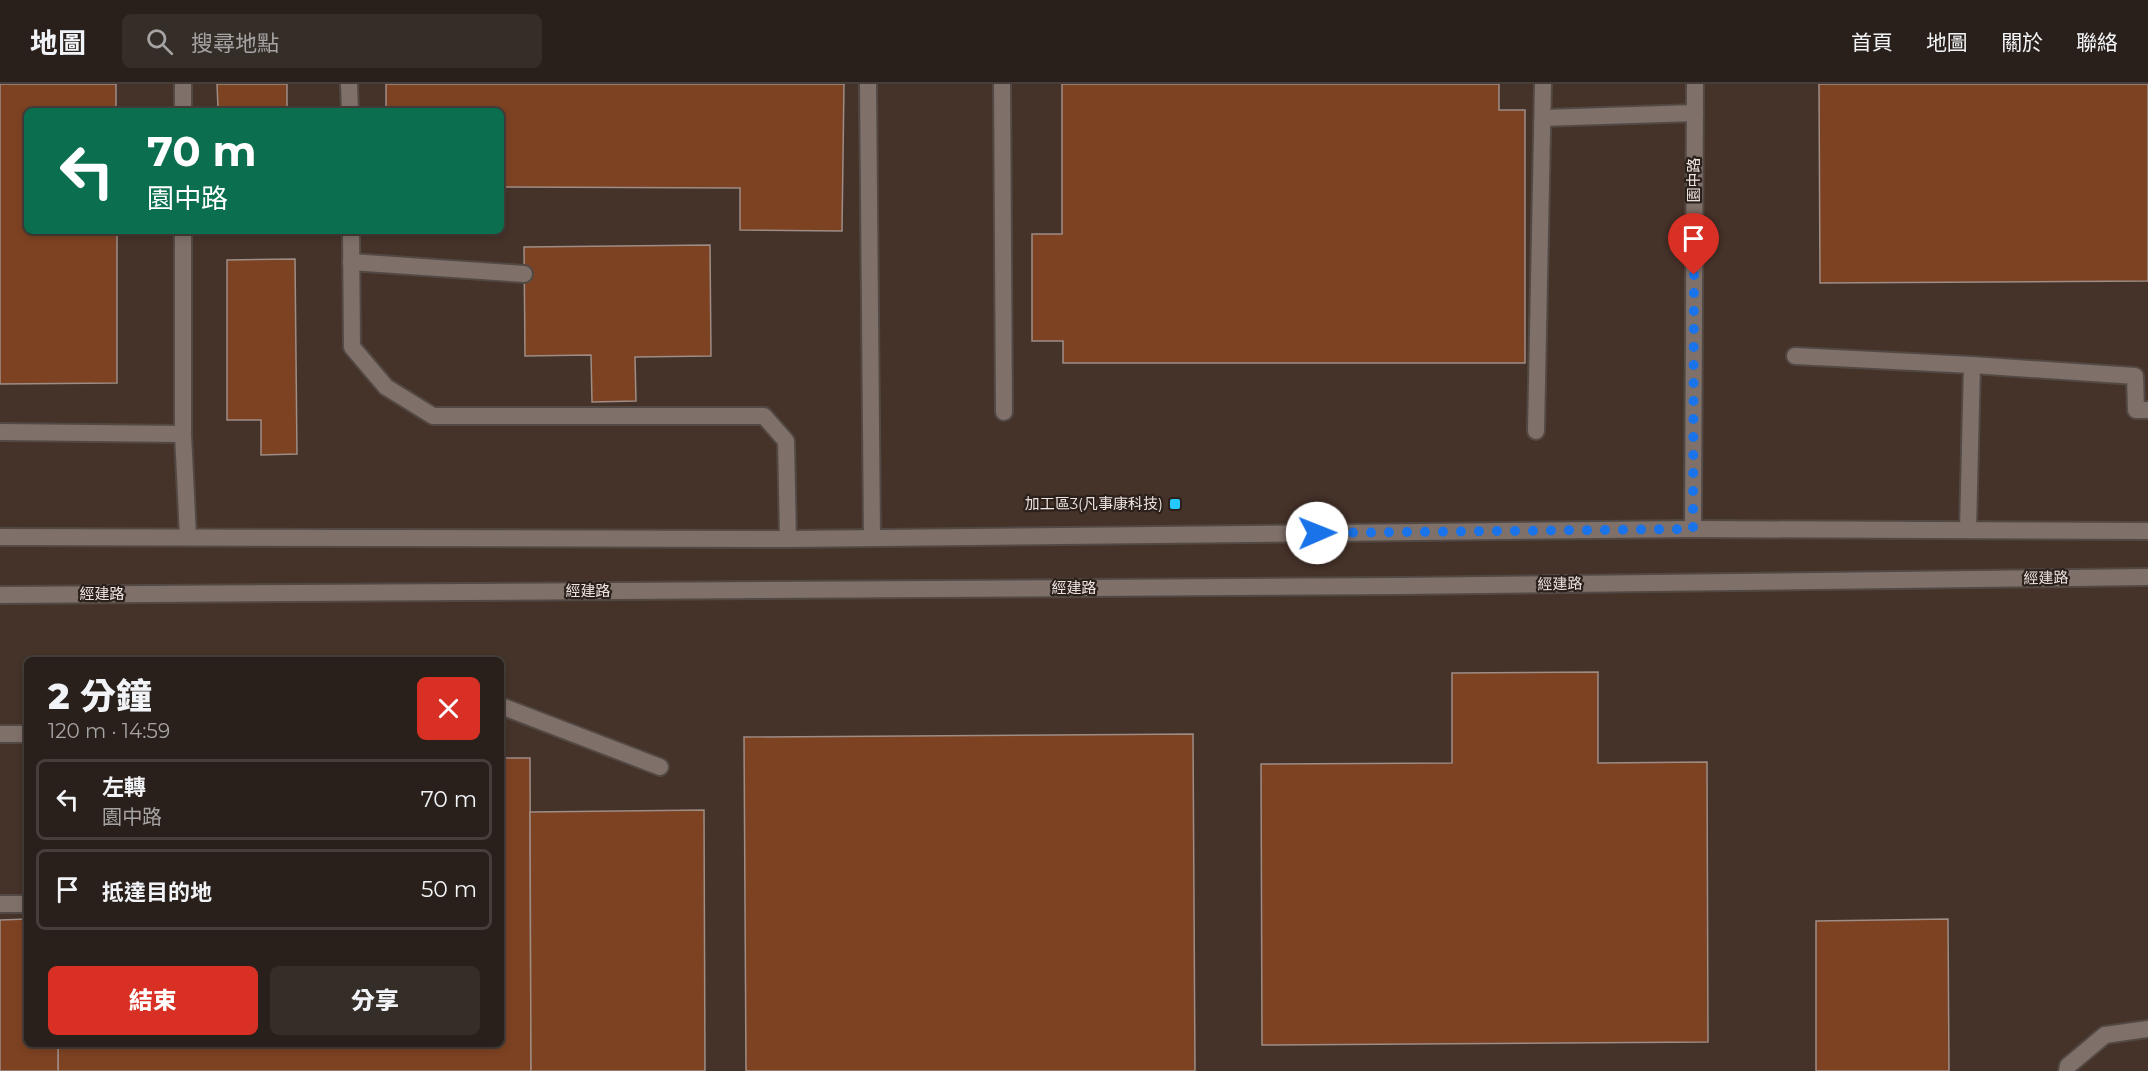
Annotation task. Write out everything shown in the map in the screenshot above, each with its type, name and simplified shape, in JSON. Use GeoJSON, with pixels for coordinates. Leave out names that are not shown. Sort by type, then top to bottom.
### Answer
{"type":"FeatureCollection","features":[{"type":"Feature","properties":{"kind":"street"},"geometry":{"type":"LineString","coordinates":[[183,84],[183,108]]}},
{"type":"Feature","properties":{"kind":"street"},"geometry":{"type":"LineString","coordinates":[[349,84],[350,108]]}},
{"type":"Feature","properties":{"kind":"street"},"geometry":{"type":"LineString","coordinates":[[868,84],[872,538]]}},
{"type":"Feature","properties":{"kind":"street"},"geometry":{"type":"LineString","coordinates":[[1002,84],[1004,412]]}},
{"type":"Feature","properties":{"kind":"street"},"geometry":{"type":"LineString","coordinates":[[1536,431],[1543,84]]}},
{"type":"Feature","properties":{"kind":"street","name":"園中路"},"geometry":{"type":"LineString","coordinates":[[1693,529],[1695,84]]}},
{"type":"Feature","properties":{"kind":"street"},"geometry":{"type":"LineString","coordinates":[[1543,118],[1695,113]]}},
{"type":"Feature","properties":{"kind":"street"},"geometry":{"type":"LineString","coordinates":[[183,234],[183,434],[189,537]]}},
{"type":"Feature","properties":{"kind":"street"},"geometry":{"type":"LineString","coordinates":[[351,234],[352,347],[386,387],[433,416],[764,416],[786,441],[788,538]]}},
{"type":"Feature","properties":{"kind":"street"},"geometry":{"type":"LineString","coordinates":[[351,262],[524,274]]}},
{"type":"Feature","properties":{"kind":"street"},"geometry":{"type":"LineString","coordinates":[[1795,356],[1972,364],[2135,376],[2136,410],[2148,410]]}},
{"type":"Feature","properties":{"kind":"street"},"geometry":{"type":"LineString","coordinates":[[1968,530],[1972,364]]}},
{"type":"Feature","properties":{"kind":"street"},"geometry":{"type":"LineString","coordinates":[[0,432],[183,434]]}},
{"type":"Feature","properties":{"kind":"street"},"geometry":{"type":"LineString","coordinates":[[0,537],[872,538],[1693,529],[2148,531]]}},
{"type":"Feature","properties":{"kind":"street","name":"經建路"},"geometry":{"type":"LineString","coordinates":[[0,595],[1399,586],[2148,577]]}},
{"type":"Feature","properties":{"kind":"street"},"geometry":{"type":"LineString","coordinates":[[504,707],[660,767]]}},
{"type":"Feature","properties":{"kind":"street"},"geometry":{"type":"LineString","coordinates":[[0,734],[24,735]]}},
{"type":"Feature","properties":{"kind":"street"},"geometry":{"type":"LineString","coordinates":[[0,904],[24,904]]}},
{"type":"Feature","properties":{"kind":"street"},"geometry":{"type":"LineString","coordinates":[[2067,1071],[2068,1066],[2105,1035],[2148,1029]]}},
{"type":"Feature","properties":{"kind":"shaded area"},"geometry":{"type":"Polygon","coordinates":[[[0,84],[2148,84],[2148,1071],[0,1071],[0,84]]]}},
{"type":"Feature","properties":{"kind":"building"},"geometry":{"type":"Polygon","coordinates":[[[0,84],[116,84],[116,108],[24,108],[24,234],[117,234],[117,383],[0,384],[0,84]]]}},
{"type":"Feature","properties":{"kind":"building"},"geometry":{"type":"Polygon","coordinates":[[[217,84],[287,84],[287,108],[218,108],[217,84]]]}},
{"type":"Feature","properties":{"kind":"building"},"geometry":{"type":"Polygon","coordinates":[[[386,84],[844,84],[842,231],[740,230],[740,188],[504,187],[504,108],[386,108],[386,84]]]}},
{"type":"Feature","properties":{"kind":"building"},"geometry":{"type":"Polygon","coordinates":[[[1062,84],[1499,84],[1499,110],[1525,110],[1525,363],[1063,363],[1063,341],[1032,341],[1032,234],[1062,234],[1062,84]]]}},
{"type":"Feature","properties":{"kind":"building"},"geometry":{"type":"Polygon","coordinates":[[[1819,84],[2148,84],[2148,281],[1820,283],[1819,84]]]}},
{"type":"Feature","properties":{"kind":"building"},"geometry":{"type":"Polygon","coordinates":[[[710,245],[711,356],[635,357],[636,401],[592,402],[591,355],[525,356],[524,247],[710,245]]]}},
{"type":"Feature","properties":{"kind":"building"},"geometry":{"type":"Polygon","coordinates":[[[295,259],[297,454],[261,455],[261,420],[227,420],[227,260],[295,259]]]}},
{"type":"Feature","properties":{"kind":"building"},"geometry":{"type":"Polygon","coordinates":[[[1598,672],[1598,763],[1707,762],[1708,1042],[1262,1045],[1261,764],[1452,763],[1452,673],[1598,672]]]}},
{"type":"Feature","properties":{"kind":"building"},"geometry":{"type":"Polygon","coordinates":[[[1193,734],[1195,1071],[746,1071],[744,737],[1193,734]]]}},
{"type":"Feature","properties":{"kind":"building"},"geometry":{"type":"Polygon","coordinates":[[[504,758],[530,758],[531,1071],[58,1071],[58,1047],[504,1047],[504,758]]]}},
{"type":"Feature","properties":{"kind":"building"},"geometry":{"type":"Polygon","coordinates":[[[704,810],[705,1071],[531,1071],[530,812],[704,810]]]}},
{"type":"Feature","properties":{"kind":"building"},"geometry":{"type":"Polygon","coordinates":[[[24,919],[24,1047],[58,1047],[58,1071],[0,1071],[0,920],[24,919]]]}},
{"type":"Feature","properties":{"kind":"building"},"geometry":{"type":"Polygon","coordinates":[[[1948,919],[1949,1071],[1816,1071],[1816,921],[1948,919]]]}},
{"type":"Feature","properties":{"kind":"place","name":"加工區3(凡事康科技)"},"geometry":{"type":"Point","coordinates":[1175,504]}},
{"type":"Feature","properties":{"kind":"route"},"geometry":{"type":"LineString","coordinates":[[1317,533],[1693,529],[1694,275]]}}]}
